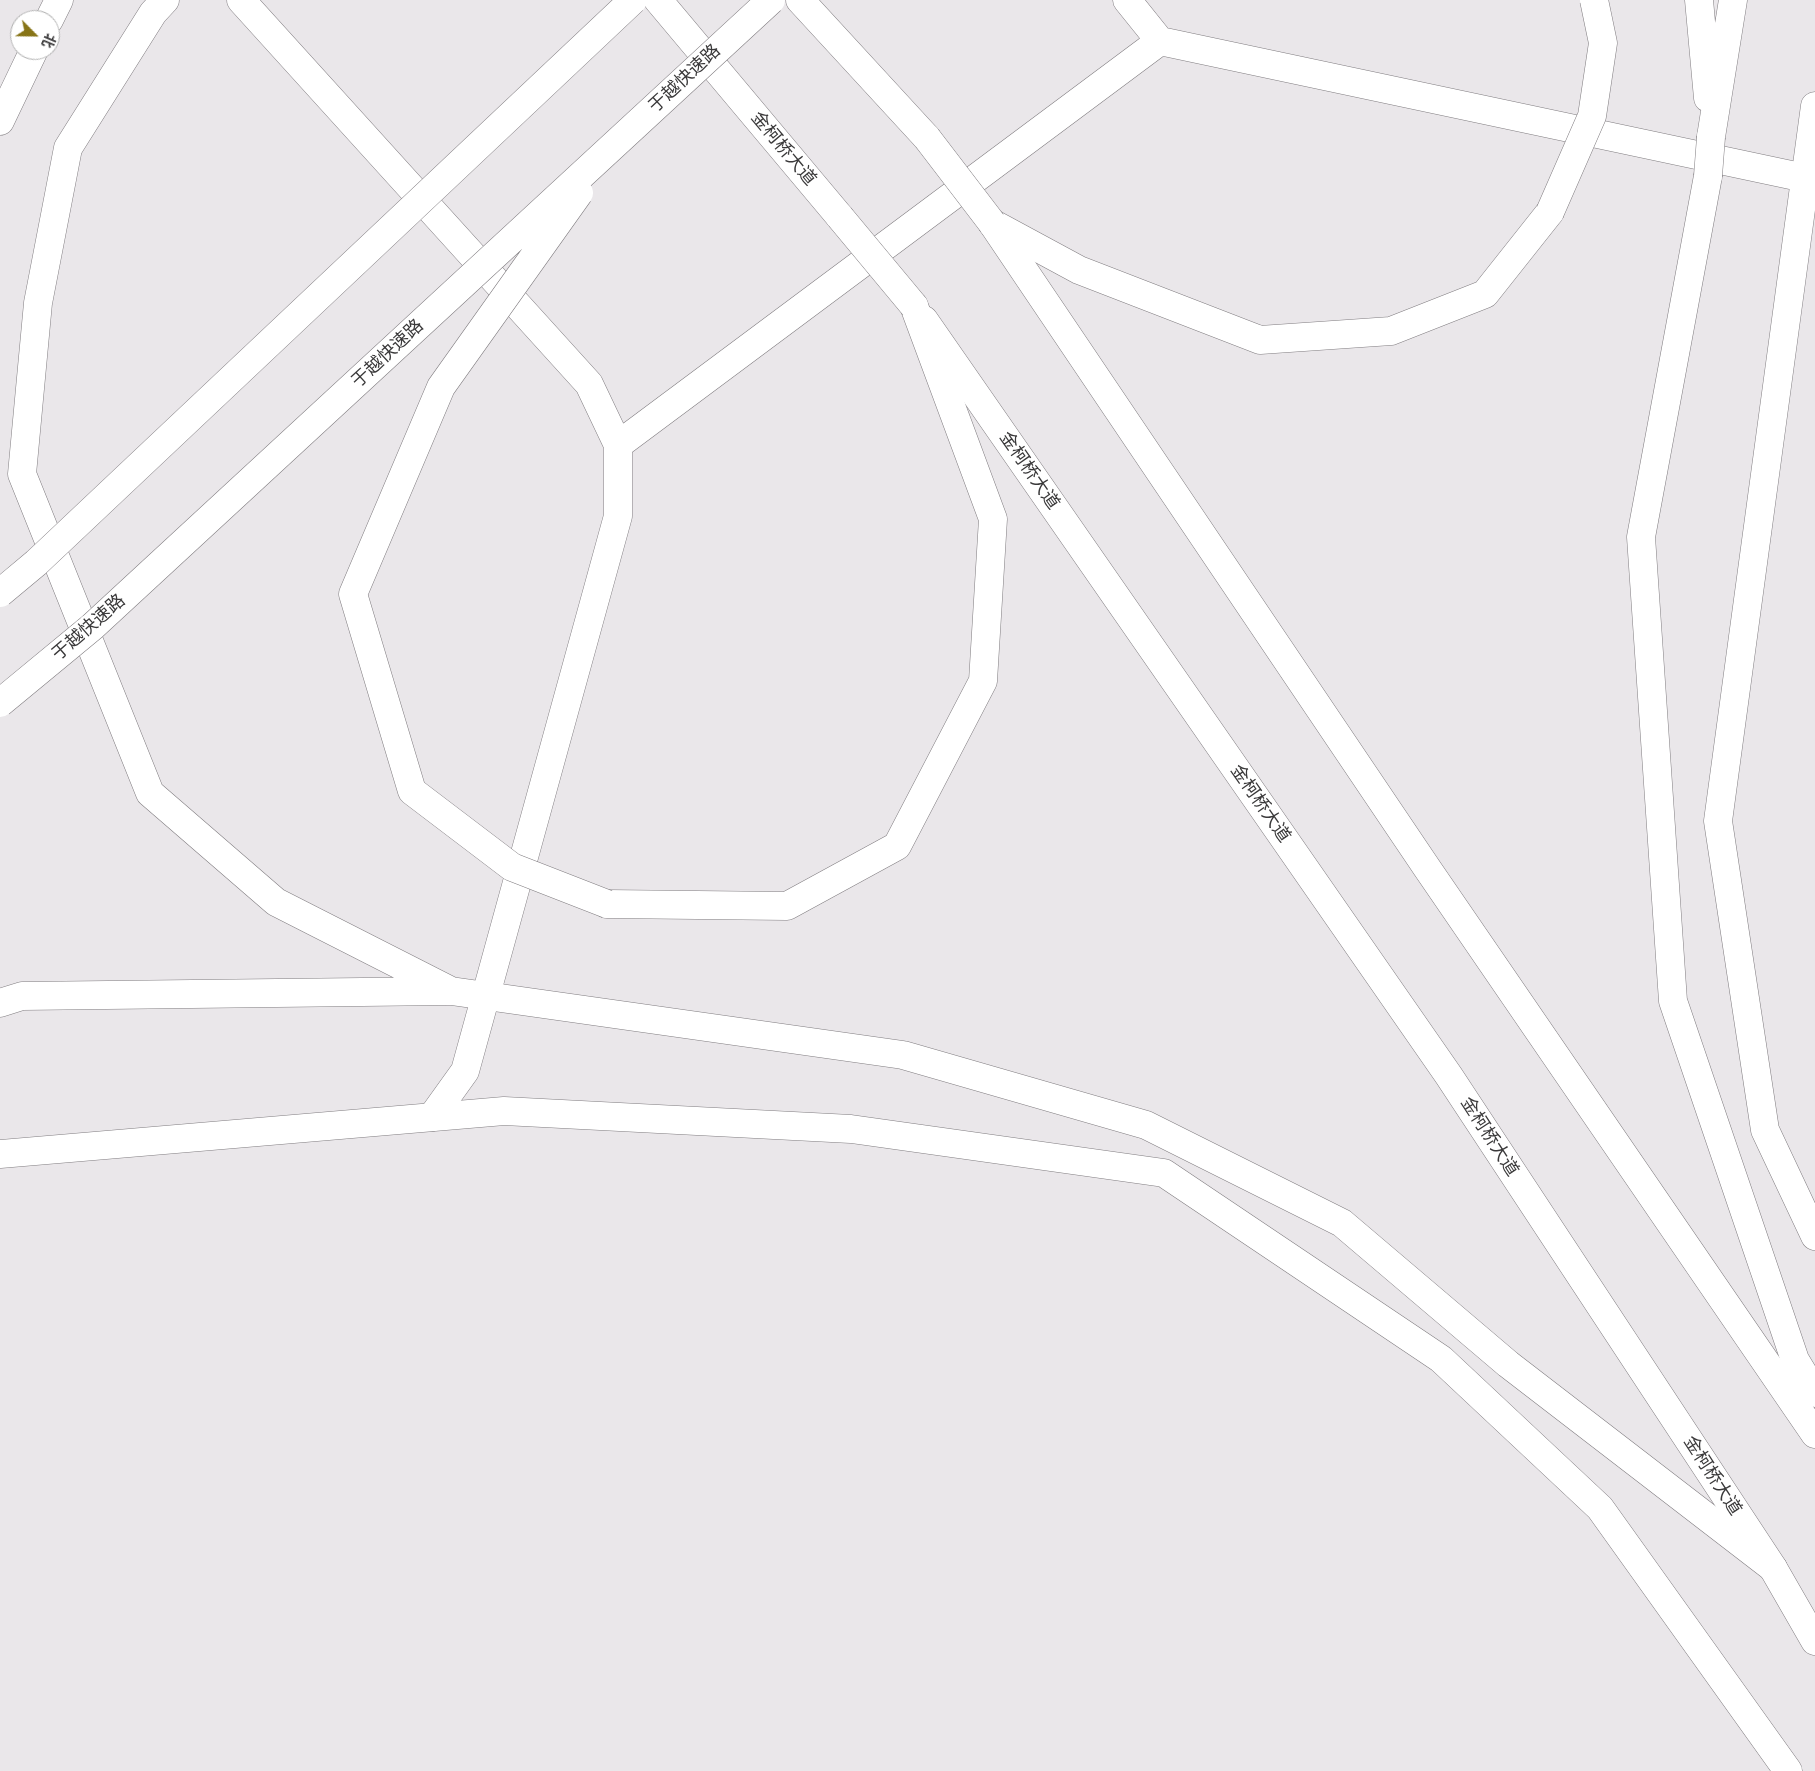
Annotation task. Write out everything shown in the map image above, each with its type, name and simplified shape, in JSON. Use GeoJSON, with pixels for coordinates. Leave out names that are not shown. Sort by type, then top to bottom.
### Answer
{"type":"FeatureCollection","features":[{"type":"Feature","properties":{"kind":"main road"},"geometry":{"type":"LineString","coordinates":[[165,0],[153,13],[68,148],[38,303],[22,474],[150,793],[276,902],[451,991]]}},
{"type":"Feature","properties":{"kind":"main road"},"geometry":{"type":"LineString","coordinates":[[241,0],[589,384],[618,445],[618,516],[465,1072],[432,1118]]}},
{"type":"Feature","properties":{"kind":"main road"},"geometry":{"type":"LineString","coordinates":[[0,593],[36,563],[633,0]]}},
{"type":"Feature","properties":{"kind":"main road","name":"金柯桥大道"},"geometry":{"type":"LineString","coordinates":[[658,0],[914,306],[1449,1076],[1773,1568],[1815,1642]]}},
{"type":"Feature","properties":{"kind":"main road","name":"于越快速路"},"geometry":{"type":"LineString","coordinates":[[0,703],[92,627],[771,0]]}},
{"type":"Feature","properties":{"kind":"main road"},"geometry":{"type":"LineString","coordinates":[[800,0],[927,138],[992,223],[1421,860],[1815,1434]]}},
{"type":"Feature","properties":{"kind":"main road"},"geometry":{"type":"LineString","coordinates":[[1127,0],[1160,41],[1805,178]]}},
{"type":"Feature","properties":{"kind":"main road"},"geometry":{"type":"LineString","coordinates":[[992,223],[1079,270],[1260,340],[1390,331],[1486,294],[1550,212],[1592,116],[1603,43],[1594,0]]}},
{"type":"Feature","properties":{"kind":"main road"},"geometry":{"type":"LineString","coordinates":[[1699,0],[1711,137]]}},
{"type":"Feature","properties":{"kind":"main road"},"geometry":{"type":"LineString","coordinates":[[1733,0],[1711,137],[1708,176],[1641,537],[1673,1001],[1795,1360],[1815,1393]]}},
{"type":"Feature","properties":{"kind":"main road"},"geometry":{"type":"LineString","coordinates":[[618,445],[1160,41]]}},
{"type":"Feature","properties":{"kind":"main road"},"geometry":{"type":"LineString","coordinates":[[0,121],[30,60]]}},
{"type":"Feature","properties":{"kind":"main road"},"geometry":{"type":"LineString","coordinates":[[1815,106],[1718,821],[1765,1130],[1815,1236]]}},
{"type":"Feature","properties":{"kind":"main road"},"geometry":{"type":"LineString","coordinates":[[612,147],[441,387],[353,594],[412,792],[512,866],[606,904],[787,906],[897,846],[983,681],[993,519],[914,306]]}},
{"type":"Feature","properties":{"kind":"main road"},"geometry":{"type":"LineString","coordinates":[[0,1003],[22,996],[451,991],[903,1055],[1146,1125],[1342,1223],[1508,1364],[1773,1568]]}},
{"type":"Feature","properties":{"kind":"main road"},"geometry":{"type":"LineString","coordinates":[[0,1154],[504,1111],[851,1129],[1164,1173],[1441,1359],[1600,1508],[1788,1771]]}}]}
